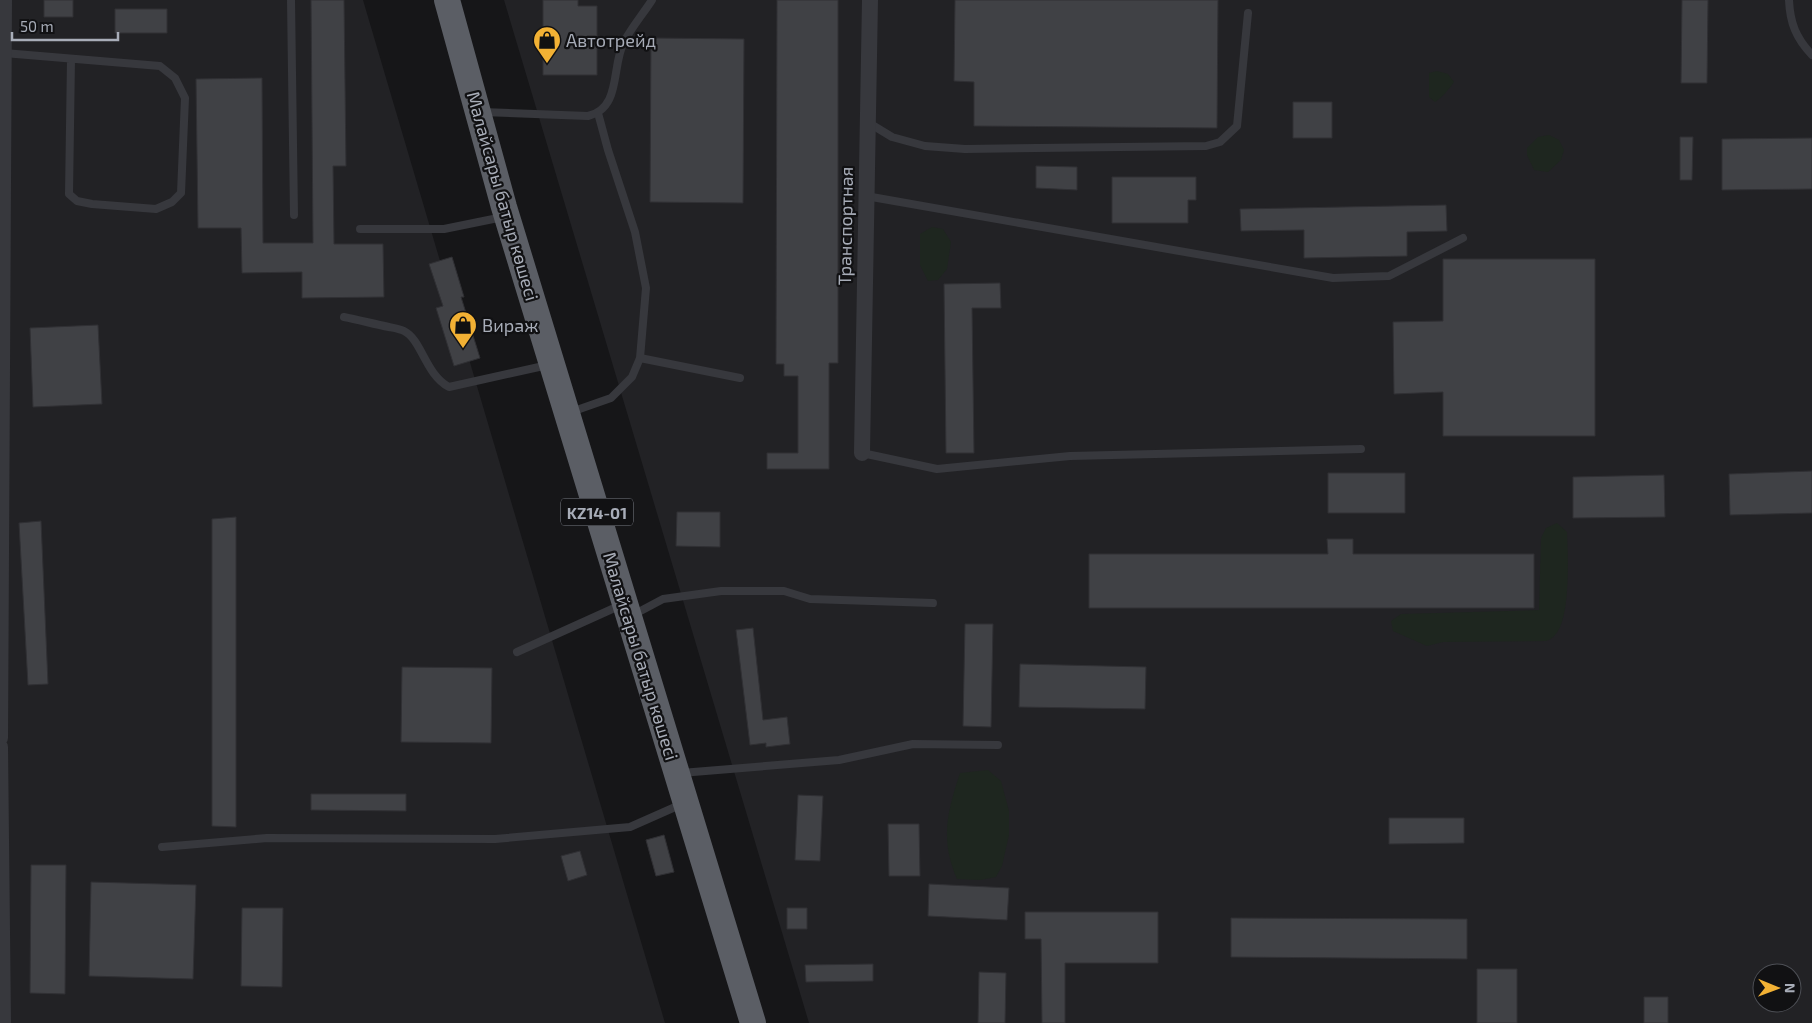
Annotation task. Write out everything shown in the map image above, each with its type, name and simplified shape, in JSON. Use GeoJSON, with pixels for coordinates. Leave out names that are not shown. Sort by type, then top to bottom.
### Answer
{"type":"FeatureCollection","features":[{"type":"Feature","properties":{"kind":"highway","name":"Малайсары батыр көшесі"},"geometry":{"type":"LineString","coordinates":[[448,0],[507,216],[753,1023]]}},
{"type":"Feature","properties":{"kind":"street"},"geometry":{"type":"LineString","coordinates":[[0,738],[4,0]]}},
{"type":"Feature","properties":{"kind":"street","name":"Транспортная"},"geometry":{"type":"LineString","coordinates":[[862,453],[870,0]]}},
{"type":"Feature","properties":{"kind":"street"},"geometry":{"type":"LineString","coordinates":[[0,747],[3,1023]]}},
{"type":"Feature","properties":{"kind":"lane"},"geometry":{"type":"LineString","coordinates":[[291,0],[294,215]]}},
{"type":"Feature","properties":{"kind":"lane"},"geometry":{"type":"LineString","coordinates":[[478,111],[588,116],[598,113],[605,107],[612,95],[623,44],[652,0]]}},
{"type":"Feature","properties":{"kind":"lane"},"geometry":{"type":"LineString","coordinates":[[1789,0],[1790,19],[1798,37],[1812,55]]}},
{"type":"Feature","properties":{"kind":"lane"},"geometry":{"type":"LineString","coordinates":[[867,122],[892,138],[925,146],[965,149],[1206,146],[1220,142],[1237,126],[1248,13]]}},
{"type":"Feature","properties":{"kind":"lane"},"geometry":{"type":"LineString","coordinates":[[4,53],[70,58],[160,66],[175,78],[185,98],[181,193],[172,202],[156,209],[77,202],[69,194],[70,58]]}},
{"type":"Feature","properties":{"kind":"lane"},"geometry":{"type":"LineString","coordinates":[[567,414],[611,398],[632,377],[640,358],[646,288],[635,232],[598,113]]}},
{"type":"Feature","properties":{"kind":"lane"},"geometry":{"type":"LineString","coordinates":[[866,196],[1333,278],[1389,276],[1462,238]]}},
{"type":"Feature","properties":{"kind":"lane"},"geometry":{"type":"LineString","coordinates":[[360,229],[444,229],[507,216]]}},
{"type":"Feature","properties":{"kind":"lane"},"geometry":{"type":"LineString","coordinates":[[344,317],[405,331],[415,341],[426,364],[441,383],[449,387],[552,364]]}},
{"type":"Feature","properties":{"kind":"lane"},"geometry":{"type":"LineString","coordinates":[[640,358],[740,378]]}},
{"type":"Feature","properties":{"kind":"lane"},"geometry":{"type":"LineString","coordinates":[[862,453],[937,469],[1070,456],[1360,449]]}},
{"type":"Feature","properties":{"kind":"lane"},"geometry":{"type":"LineString","coordinates":[[517,652],[627,610],[663,599],[720,591],[784,591],[810,599],[933,603]]}},
{"type":"Feature","properties":{"kind":"lane"},"geometry":{"type":"LineString","coordinates":[[677,773],[839,760],[913,744],[998,745]]}},
{"type":"Feature","properties":{"kind":"lane"},"geometry":{"type":"LineString","coordinates":[[162,847],[268,838],[495,839],[630,827],[686,802]]}},
{"type":"Feature","properties":{"kind":"shaded area"},"geometry":{"type":"Polygon","coordinates":[[[0,0],[363,0],[665,1023],[0,1023],[0,0]]]}},
{"type":"Feature","properties":{"kind":"shaded area"},"geometry":{"type":"Polygon","coordinates":[[[504,0],[1812,0],[1812,1023],[809,1023],[504,0]]]}},
{"type":"Feature","properties":{"kind":"shaded area"},"geometry":{"type":"Polygon","coordinates":[[[1437,71],[1448,74],[1454,82],[1435,102],[1429,97],[1429,73],[1437,71]]]}},
{"type":"Feature","properties":{"kind":"shaded area"},"geometry":{"type":"Polygon","coordinates":[[[1549,135],[1559,140],[1564,150],[1561,160],[1548,172],[1534,170],[1527,155],[1527,148],[1538,137],[1549,135]]]}},
{"type":"Feature","properties":{"kind":"shaded area"},"geometry":{"type":"Polygon","coordinates":[[[932,227],[943,229],[951,242],[947,269],[938,280],[928,281],[920,265],[920,234],[932,227]]]}},
{"type":"Feature","properties":{"kind":"shaded area"},"geometry":{"type":"Polygon","coordinates":[[[1557,523],[1567,532],[1567,586],[1564,615],[1560,627],[1551,639],[1546,641],[1443,642],[1427,646],[1393,631],[1391,621],[1401,614],[1539,610],[1541,538],[1546,528],[1557,523]]]}},
{"type":"Feature","properties":{"kind":"shaded area"},"geometry":{"type":"Polygon","coordinates":[[[988,770],[1001,781],[1009,811],[1009,835],[1002,866],[996,877],[980,880],[957,879],[948,851],[947,838],[947,826],[955,787],[960,773],[988,770]]]}},
{"type":"Feature","properties":{"kind":"building"},"geometry":{"type":"Polygon","coordinates":[[[44,0],[73,0],[73,17],[44,17],[44,0]]]}},
{"type":"Feature","properties":{"kind":"building"},"geometry":{"type":"Polygon","coordinates":[[[311,0],[344,0],[346,166],[333,166],[334,244],[383,244],[384,297],[302,298],[302,272],[242,273],[241,228],[198,228],[196,79],[262,78],[263,243],[313,243],[311,0]]]}},
{"type":"Feature","properties":{"kind":"building"},"geometry":{"type":"Polygon","coordinates":[[[543,0],[578,0],[578,6],[597,6],[597,75],[543,75],[543,0]]]}},
{"type":"Feature","properties":{"kind":"building"},"geometry":{"type":"Polygon","coordinates":[[[777,0],[838,0],[838,363],[829,363],[829,469],[767,469],[767,453],[798,453],[798,376],[784,376],[784,364],[776,364],[777,0]]]}},
{"type":"Feature","properties":{"kind":"building"},"geometry":{"type":"Polygon","coordinates":[[[955,0],[1218,0],[1217,128],[974,126],[974,82],[954,81],[955,0]]]}},
{"type":"Feature","properties":{"kind":"building"},"geometry":{"type":"Polygon","coordinates":[[[1682,0],[1708,0],[1707,83],[1681,83],[1682,0]]]}},
{"type":"Feature","properties":{"kind":"building"},"geometry":{"type":"Polygon","coordinates":[[[115,9],[167,9],[167,33],[115,33],[115,9]]]}},
{"type":"Feature","properties":{"kind":"building"},"geometry":{"type":"Polygon","coordinates":[[[651,38],[744,39],[743,203],[650,202],[651,38]]]}},
{"type":"Feature","properties":{"kind":"building"},"geometry":{"type":"Polygon","coordinates":[[[1293,102],[1332,102],[1332,138],[1293,138],[1293,102]]]}},
{"type":"Feature","properties":{"kind":"building"},"geometry":{"type":"Polygon","coordinates":[[[1680,137],[1693,137],[1692,180],[1680,180],[1680,137]]]}},
{"type":"Feature","properties":{"kind":"building"},"geometry":{"type":"Polygon","coordinates":[[[1812,138],[1812,189],[1722,190],[1722,139],[1812,138]]]}},
{"type":"Feature","properties":{"kind":"building"},"geometry":{"type":"Polygon","coordinates":[[[1036,166],[1077,167],[1077,190],[1036,188],[1036,166]]]}},
{"type":"Feature","properties":{"kind":"building"},"geometry":{"type":"Polygon","coordinates":[[[1112,177],[1196,177],[1196,200],[1188,200],[1188,223],[1112,223],[1112,177]]]}},
{"type":"Feature","properties":{"kind":"building"},"geometry":{"type":"Polygon","coordinates":[[[1446,205],[1447,231],[1407,232],[1407,256],[1304,258],[1304,230],[1241,231],[1240,209],[1446,205]]]}},
{"type":"Feature","properties":{"kind":"building"},"geometry":{"type":"Polygon","coordinates":[[[452,257],[464,297],[461,297],[480,358],[454,366],[436,308],[443,306],[429,264],[452,257]]]}},
{"type":"Feature","properties":{"kind":"building"},"geometry":{"type":"Polygon","coordinates":[[[1443,259],[1595,259],[1595,436],[1443,436],[1443,392],[1394,394],[1393,322],[1443,321],[1443,259]]]}},
{"type":"Feature","properties":{"kind":"building"},"geometry":{"type":"Polygon","coordinates":[[[1000,283],[1001,308],[972,308],[974,453],[946,453],[944,284],[1000,283]]]}},
{"type":"Feature","properties":{"kind":"building"},"geometry":{"type":"Polygon","coordinates":[[[98,325],[102,404],[33,407],[30,328],[98,325]]]}},
{"type":"Feature","properties":{"kind":"building"},"geometry":{"type":"Polygon","coordinates":[[[1812,471],[1812,513],[1730,515],[1729,474],[1812,471]]]}},
{"type":"Feature","properties":{"kind":"building"},"geometry":{"type":"Polygon","coordinates":[[[1328,473],[1405,473],[1405,513],[1328,513],[1328,473]]]}},
{"type":"Feature","properties":{"kind":"building"},"geometry":{"type":"Polygon","coordinates":[[[1664,475],[1665,517],[1573,518],[1573,477],[1664,475]]]}},
{"type":"Feature","properties":{"kind":"building"},"geometry":{"type":"Polygon","coordinates":[[[677,512],[720,512],[720,547],[676,546],[677,512]]]}},
{"type":"Feature","properties":{"kind":"building"},"geometry":{"type":"Polygon","coordinates":[[[236,517],[236,827],[212,826],[212,519],[236,517]]]}},
{"type":"Feature","properties":{"kind":"building"},"geometry":{"type":"Polygon","coordinates":[[[41,521],[48,684],[28,685],[19,523],[41,521]]]}},
{"type":"Feature","properties":{"kind":"building"},"geometry":{"type":"Polygon","coordinates":[[[1327,539],[1353,539],[1353,554],[1534,554],[1534,608],[1089,608],[1089,554],[1328,554],[1327,539]]]}},
{"type":"Feature","properties":{"kind":"building"},"geometry":{"type":"Polygon","coordinates":[[[965,624],[993,624],[991,727],[963,726],[965,624]]]}},
{"type":"Feature","properties":{"kind":"building"},"geometry":{"type":"Polygon","coordinates":[[[753,628],[763,720],[787,717],[790,744],[766,747],[766,743],[750,745],[736,630],[753,628]]]}},
{"type":"Feature","properties":{"kind":"building"},"geometry":{"type":"Polygon","coordinates":[[[1020,664],[1146,667],[1145,709],[1019,707],[1020,664]]]}},
{"type":"Feature","properties":{"kind":"building"},"geometry":{"type":"Polygon","coordinates":[[[402,667],[492,668],[491,743],[401,742],[402,667]]]}},
{"type":"Feature","properties":{"kind":"building"},"geometry":{"type":"Polygon","coordinates":[[[311,794],[406,794],[406,811],[311,810],[311,794]]]}},
{"type":"Feature","properties":{"kind":"building"},"geometry":{"type":"Polygon","coordinates":[[[798,795],[823,796],[820,861],[795,860],[798,795]]]}},
{"type":"Feature","properties":{"kind":"building"},"geometry":{"type":"Polygon","coordinates":[[[1389,818],[1464,818],[1464,843],[1389,844],[1389,818]]]}},
{"type":"Feature","properties":{"kind":"building"},"geometry":{"type":"Polygon","coordinates":[[[888,824],[919,824],[920,876],[889,876],[888,824]]]}},
{"type":"Feature","properties":{"kind":"building"},"geometry":{"type":"Polygon","coordinates":[[[664,835],[674,872],[656,876],[646,840],[664,835]]]}},
{"type":"Feature","properties":{"kind":"building"},"geometry":{"type":"Polygon","coordinates":[[[580,851],[587,875],[568,881],[561,856],[580,851]]]}},
{"type":"Feature","properties":{"kind":"building"},"geometry":{"type":"Polygon","coordinates":[[[31,865],[66,865],[65,994],[30,993],[31,865]]]}},
{"type":"Feature","properties":{"kind":"building"},"geometry":{"type":"Polygon","coordinates":[[[91,882],[196,885],[193,979],[89,976],[91,882]]]}},
{"type":"Feature","properties":{"kind":"building"},"geometry":{"type":"Polygon","coordinates":[[[929,884],[1009,888],[1007,920],[928,916],[929,884]]]}},
{"type":"Feature","properties":{"kind":"building"},"geometry":{"type":"Polygon","coordinates":[[[242,908],[283,908],[282,987],[241,986],[242,908]]]}},
{"type":"Feature","properties":{"kind":"building"},"geometry":{"type":"Polygon","coordinates":[[[787,908],[807,908],[807,929],[787,929],[787,908]]]}},
{"type":"Feature","properties":{"kind":"building"},"geometry":{"type":"Polygon","coordinates":[[[1025,912],[1158,912],[1158,963],[1065,963],[1065,1023],[1042,1023],[1041,939],[1025,939],[1025,912]]]}},
{"type":"Feature","properties":{"kind":"building"},"geometry":{"type":"Polygon","coordinates":[[[1231,918],[1467,919],[1467,959],[1231,957],[1231,918]]]}},
{"type":"Feature","properties":{"kind":"building"},"geometry":{"type":"Polygon","coordinates":[[[873,964],[873,981],[806,982],[805,965],[873,964]]]}},
{"type":"Feature","properties":{"kind":"building"},"geometry":{"type":"Polygon","coordinates":[[[1477,969],[1517,969],[1517,1023],[1477,1023],[1477,969]]]}},
{"type":"Feature","properties":{"kind":"building"},"geometry":{"type":"Polygon","coordinates":[[[979,972],[1006,973],[1005,1023],[978,1023],[979,972]]]}},
{"type":"Feature","properties":{"kind":"building"},"geometry":{"type":"Polygon","coordinates":[[[1644,997],[1668,997],[1668,1023],[1644,1023],[1644,997]]]}},
{"type":"Feature","properties":{"kind":"place","name":"Автотрейд"},"geometry":{"type":"Point","coordinates":[547,64]}},
{"type":"Feature","properties":{"kind":"place","name":"Вираж"},"geometry":{"type":"Point","coordinates":[463,349]}}]}
